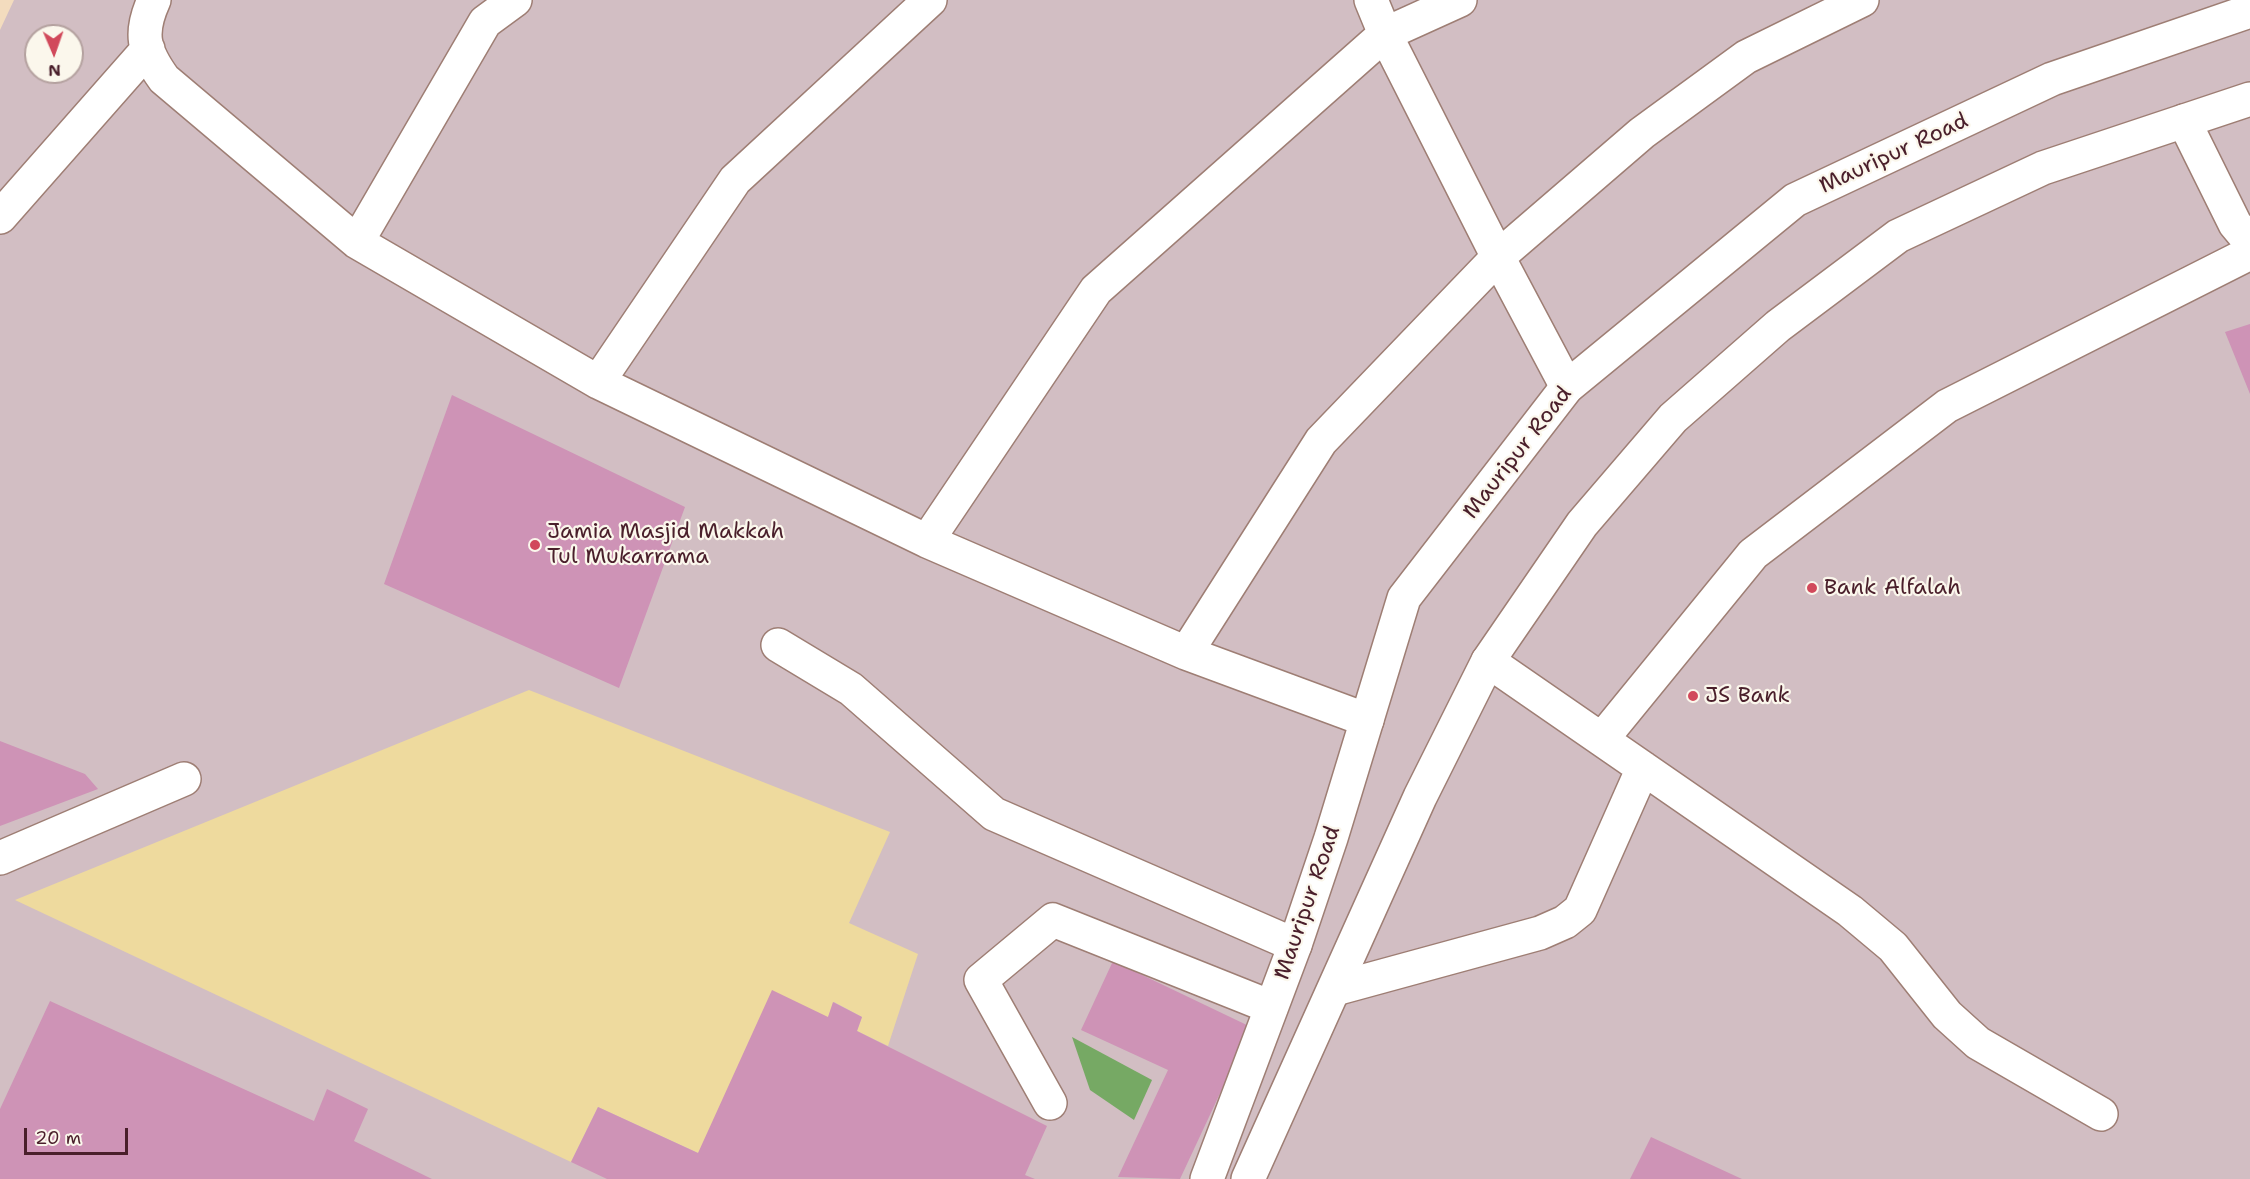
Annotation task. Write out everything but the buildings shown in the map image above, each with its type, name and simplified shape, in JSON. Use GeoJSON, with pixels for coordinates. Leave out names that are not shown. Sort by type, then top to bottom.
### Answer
{"type":"FeatureCollection","features":[{"type":"Feature","properties":{"kind":"street"},"geometry":{"type":"LineString","coordinates":[[154,0],[145,21],[148,56],[164,79],[357,242],[598,382],[927,541],[1186,653],[1367,720]]}},
{"type":"Feature","properties":{"kind":"street"},"geometry":{"type":"LineString","coordinates":[[357,242],[485,22],[515,0]]}},
{"type":"Feature","properties":{"kind":"street"},"geometry":{"type":"LineString","coordinates":[[598,382],[735,180],[930,0]]}},
{"type":"Feature","properties":{"kind":"street"},"geometry":{"type":"LineString","coordinates":[[1371,0],[1385,34],[1498,257],[1568,387]]}},
{"type":"Feature","properties":{"kind":"street"},"geometry":{"type":"LineString","coordinates":[[927,541],[1096,290],[1385,34],[1460,0]]}},
{"type":"Feature","properties":{"kind":"street"},"geometry":{"type":"LineString","coordinates":[[1186,653],[1321,441],[1498,257],[1642,133],[1746,57],[1862,0]]}},
{"type":"Feature","properties":{"kind":"street","name":"Mauripur Road"},"geometry":{"type":"LineString","coordinates":[[1207,1179],[1296,945],[1404,598],[1568,387],[1795,200],[2052,79],[2250,11]]}},
{"type":"Feature","properties":{"kind":"street"},"geometry":{"type":"LineString","coordinates":[[0,217],[148,49]]}},
{"type":"Feature","properties":{"kind":"street"},"geometry":{"type":"LineString","coordinates":[[1248,1179],[1420,797],[1488,661],[1582,524],[1665,427],[1778,326],[1898,236],[2043,168],[2250,99]]}},
{"type":"Feature","properties":{"kind":"street"},"geometry":{"type":"LineString","coordinates":[[2184,121],[2235,224],[2250,242]]}},
{"type":"Feature","properties":{"kind":"street"},"geometry":{"type":"LineString","coordinates":[[1602,739],[1753,554],[1947,406],[2250,253]]}},
{"type":"Feature","properties":{"kind":"street"},"geometry":{"type":"LineString","coordinates":[[778,645],[851,689],[994,814],[1296,945]]}},
{"type":"Feature","properties":{"kind":"street"},"geometry":{"type":"LineString","coordinates":[[1488,661],[1850,911],[1893,947],[1947,1015],[1978,1043],[2101,1114]]}},
{"type":"Feature","properties":{"kind":"street"},"geometry":{"type":"LineString","coordinates":[[1335,989],[1540,933],[1565,922],[1580,910],[1643,768]]}},
{"type":"Feature","properties":{"kind":"street"},"geometry":{"type":"LineString","coordinates":[[0,858],[184,779]]}},
{"type":"Feature","properties":{"kind":"street"},"geometry":{"type":"LineString","coordinates":[[1050,1103],[981,980],[1053,920],[1272,1008]]}},
{"type":"Feature","properties":{"kind":"shaded area"},"geometry":{"type":"Polygon","coordinates":[[[14,0],[2250,0],[2250,1179],[0,1179],[0,30],[14,0]]]}},
{"type":"Feature","properties":{"kind":"green space"},"geometry":{"type":"Polygon","coordinates":[[[1072,1037],[1152,1080],[1134,1120],[1090,1090],[1072,1037]]]}},
{"type":"Feature","properties":{"kind":"sand"},"geometry":{"type":"Polygon","coordinates":[[[529,690],[890,832],[849,923],[918,954],[888,1046],[857,1031],[862,1017],[834,1002],[828,1017],[698,1153],[598,1107],[571,1162],[15,900],[529,690]]]}},
{"type":"Feature","properties":{"kind":"place","name":"Jamia Masjid Makkah Tul Mukarrama"},"geometry":{"type":"Point","coordinates":[535,545]}},
{"type":"Feature","properties":{"kind":"place","name":"Bank Alfalah"},"geometry":{"type":"Point","coordinates":[1812,588]}},
{"type":"Feature","properties":{"kind":"place","name":"JS Bank"},"geometry":{"type":"Point","coordinates":[1693,696]}}]}
